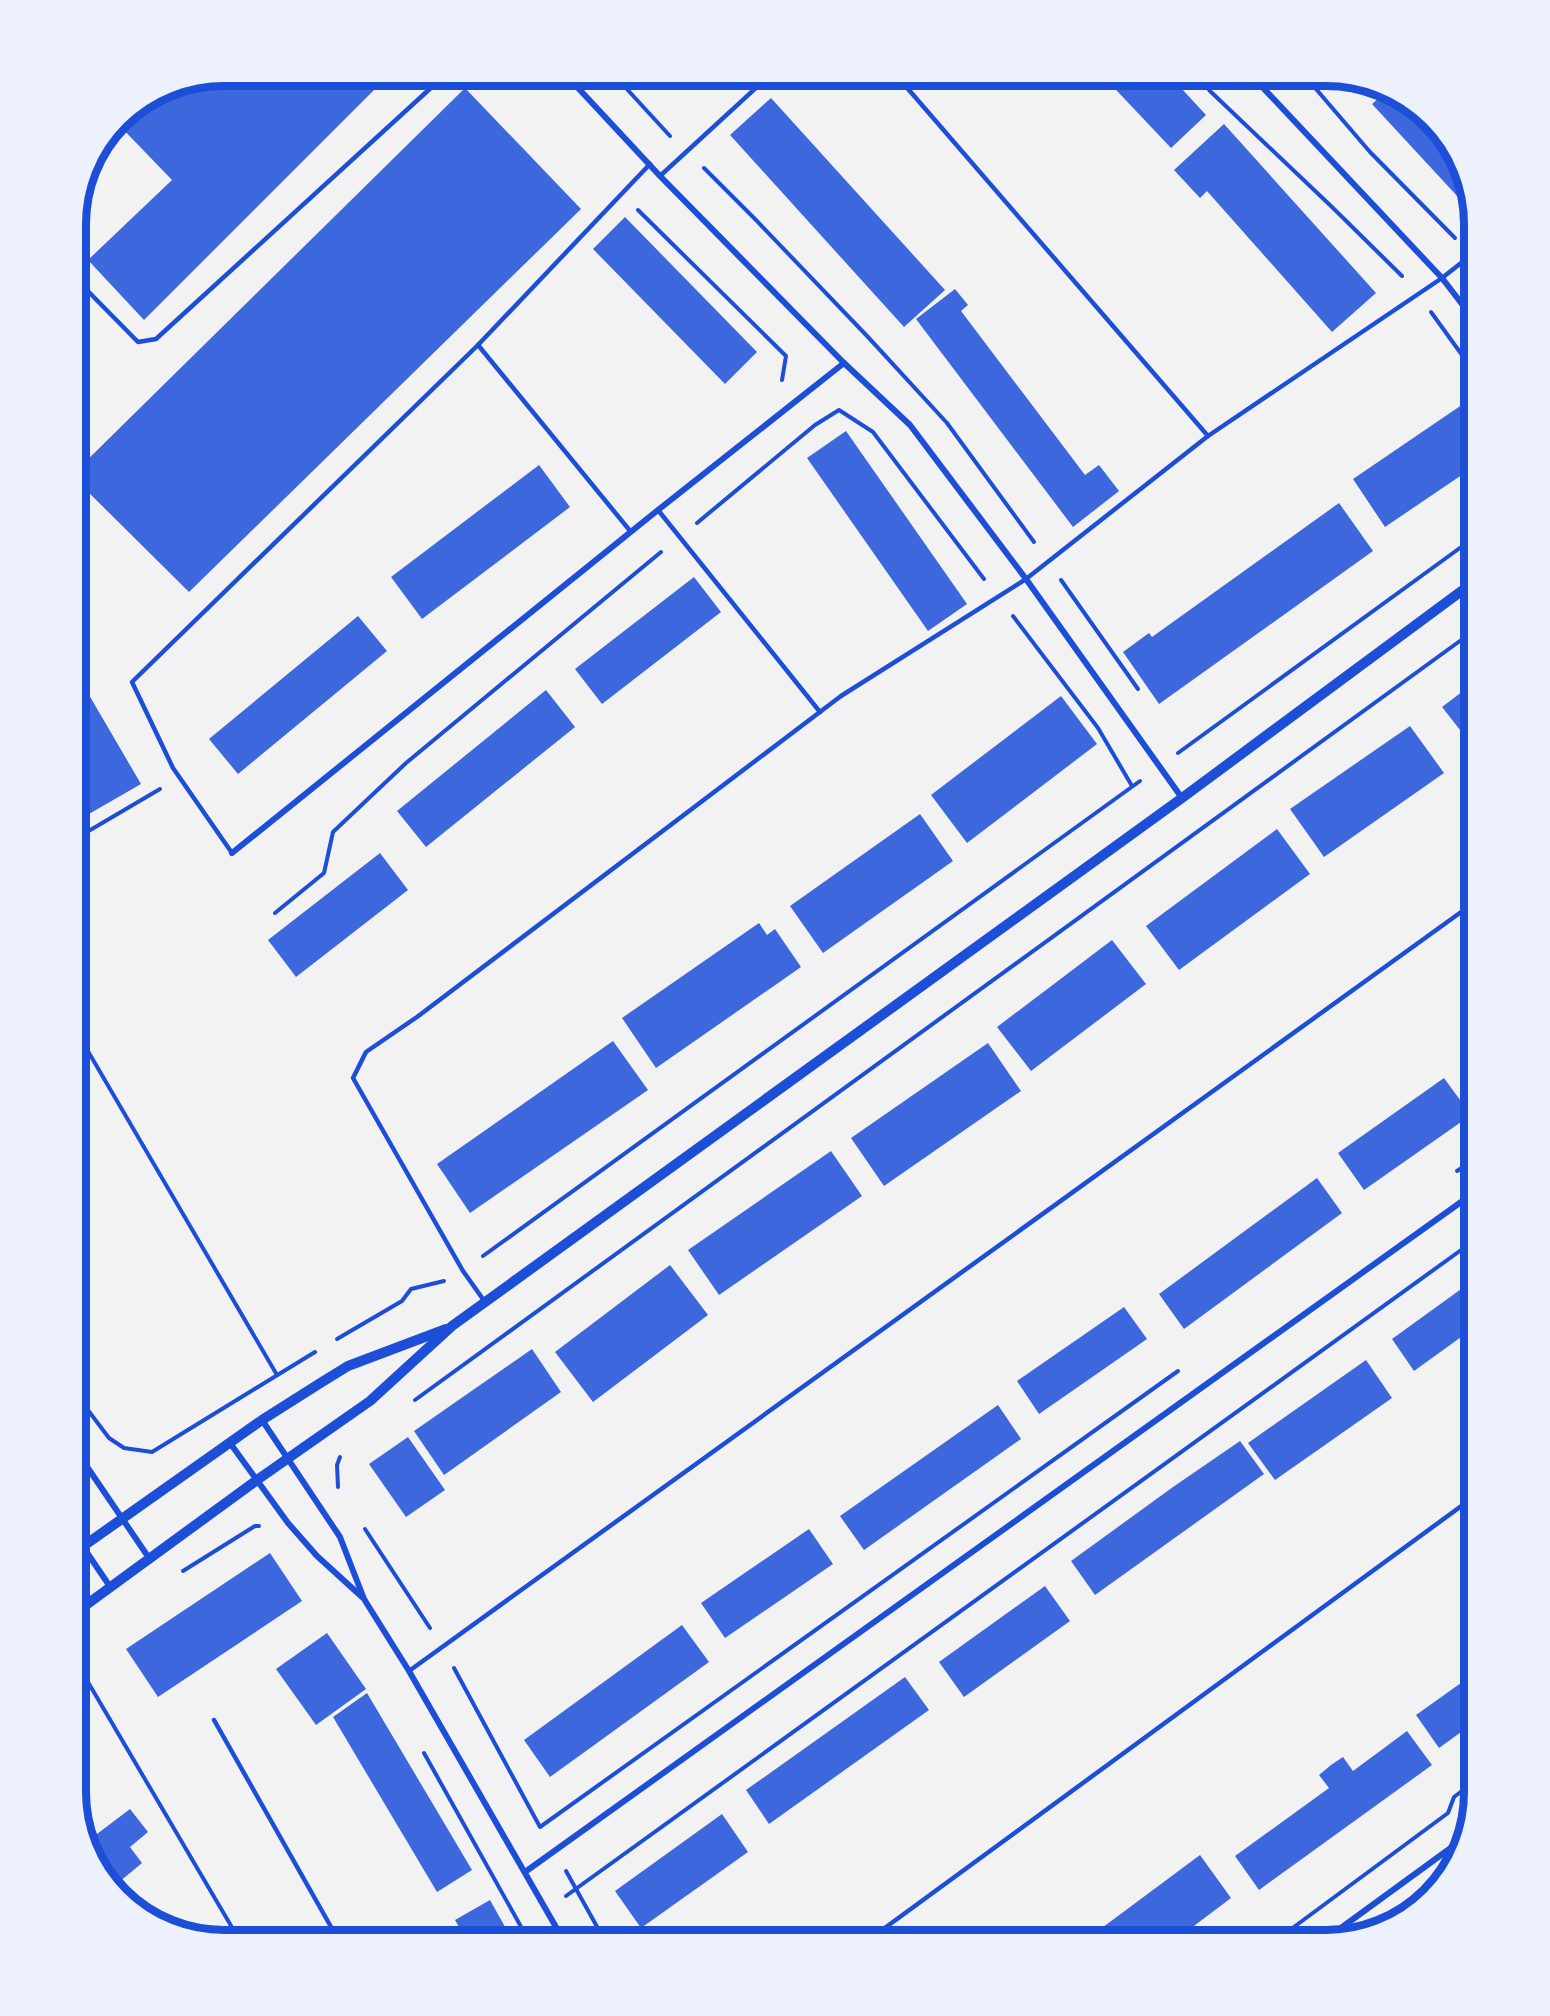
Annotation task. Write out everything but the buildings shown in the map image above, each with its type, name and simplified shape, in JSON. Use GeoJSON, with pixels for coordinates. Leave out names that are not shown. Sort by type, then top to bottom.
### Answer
{"type":"FeatureCollection","features":[{"type":"Feature","properties":{"kind":"street"},"geometry":{"type":"LineString","coordinates":[[576,86],[660,176],[844,363],[910,425],[1026,579],[1182,798]]}},
{"type":"Feature","properties":{"kind":"street"},"geometry":{"type":"LineString","coordinates":[[1261,86],[1442,278],[1464,307]]}},
{"type":"Feature","properties":{"kind":"street"},"geometry":{"type":"LineString","coordinates":[[232,853],[844,363]]}},
{"type":"Feature","properties":{"kind":"street"},"geometry":{"type":"LineString","coordinates":[[86,1605],[257,1480],[370,1401],[452,1326],[1182,798],[1464,589]]}},
{"type":"Feature","properties":{"kind":"street"},"geometry":{"type":"LineString","coordinates":[[525,1872],[1464,1200]]}},
{"type":"Feature","properties":{"kind":"street"},"geometry":{"type":"LineString","coordinates":[[86,1544],[262,1420],[348,1366],[452,1326]]}},
{"type":"Feature","properties":{"kind":"street"},"geometry":{"type":"LineString","coordinates":[[262,1420],[340,1537],[364,1599],[409,1671],[558,1930]]}},
{"type":"Feature","properties":{"kind":"street"},"geometry":{"type":"LineString","coordinates":[[230,1443],[288,1523],[317,1556],[364,1599]]}},
{"type":"Feature","properties":{"kind":"street"},"geometry":{"type":"LineString","coordinates":[[86,1465],[149,1558]]}},
{"type":"Feature","properties":{"kind":"street"},"geometry":{"type":"LineString","coordinates":[[86,1558],[111,1588]]}},
{"type":"Feature","properties":{"kind":"street"},"geometry":{"type":"LineString","coordinates":[[1339,1929],[1453,1846]]}},
{"type":"Feature","properties":{"kind":"lane"},"geometry":{"type":"LineString","coordinates":[[86,289],[138,342],[156,339],[433,86]]}},
{"type":"Feature","properties":{"kind":"lane"},"geometry":{"type":"LineString","coordinates":[[660,176],[758,86]]}},
{"type":"Feature","properties":{"kind":"lane"},"geometry":{"type":"LineString","coordinates":[[906,86],[1208,436]]}},
{"type":"Feature","properties":{"kind":"lane"},"geometry":{"type":"LineString","coordinates":[[232,853],[173,768],[132,682],[478,345],[650,164]]}},
{"type":"Feature","properties":{"kind":"lane"},"geometry":{"type":"LineString","coordinates":[[486,1302],[463,1271],[354,1078],[366,1052],[426,1010],[842,696],[1026,579],[1208,436],[1464,261]]}},
{"type":"Feature","properties":{"kind":"lane"},"geometry":{"type":"LineString","coordinates":[[478,345],[631,532]]}},
{"type":"Feature","properties":{"kind":"lane"},"geometry":{"type":"LineString","coordinates":[[658,510],[820,712]]}},
{"type":"Feature","properties":{"kind":"lane"},"geometry":{"type":"LineString","coordinates":[[409,1671],[1464,910]]}},
{"type":"Feature","properties":{"kind":"lane"},"geometry":{"type":"LineString","coordinates":[[882,1930],[1464,1504]]}},
{"type":"Feature","properties":{"kind":"lane"},"geometry":{"type":"LineString","coordinates":[[214,1720],[333,1930]]}},
{"type":"Feature","properties":{"kind":"path"},"geometry":{"type":"LineString","coordinates":[[1206,86],[1340,214],[1418,294],[1464,358]]}},
{"type":"Feature","properties":{"kind":"path"},"geometry":{"type":"LineString","coordinates":[[1313,86],[1370,152],[1464,245]]}},
{"type":"Feature","properties":{"kind":"path"},"geometry":{"type":"LineString","coordinates":[[621,194],[786,356],[783,379],[773,387]]}},
{"type":"Feature","properties":{"kind":"path"},"geometry":{"type":"LineString","coordinates":[[275,914],[324,873],[333,832],[398,771],[815,425],[839,410],[873,432],[1098,728],[1132,786]]}},
{"type":"Feature","properties":{"kind":"path"},"geometry":{"type":"LineString","coordinates":[[334,1341],[402,1301],[411,1289],[451,1279],[463,1271],[1464,545]]}},
{"type":"Feature","properties":{"kind":"path"},"geometry":{"type":"LineString","coordinates":[[412,1402],[1464,638]]}},
{"type":"Feature","properties":{"kind":"path"},"geometry":{"type":"LineString","coordinates":[[86,833],[161,789]]}},
{"type":"Feature","properties":{"kind":"path"},"geometry":{"type":"LineString","coordinates":[[86,1048],[277,1375]]}},
{"type":"Feature","properties":{"kind":"path"},"geometry":{"type":"LineString","coordinates":[[1455,1172],[1464,1166]]}},
{"type":"Feature","properties":{"kind":"path"},"geometry":{"type":"LineString","coordinates":[[576,1889],[1464,1248]]}},
{"type":"Feature","properties":{"kind":"path"},"geometry":{"type":"LineString","coordinates":[[86,1407],[110,1438],[124,1448],[152,1452],[324,1347]]}},
{"type":"Feature","properties":{"kind":"path"},"geometry":{"type":"LineString","coordinates":[[540,1827],[1183,1367]]}},
{"type":"Feature","properties":{"kind":"path"},"geometry":{"type":"LineString","coordinates":[[340,1455],[337,1465],[337,1485],[343,1494]]}},
{"type":"Feature","properties":{"kind":"path"},"geometry":{"type":"LineString","coordinates":[[361,1523],[442,1646],[599,1930]]}},
{"type":"Feature","properties":{"kind":"path"},"geometry":{"type":"LineString","coordinates":[[86,1679],[234,1930]]}},
{"type":"Feature","properties":{"kind":"path"},"geometry":{"type":"LineString","coordinates":[[419,1743],[523,1930]]}},
{"type":"Feature","properties":{"kind":"path"},"geometry":{"type":"LineString","coordinates":[[1290,1930],[1448,1813],[1454,1797],[1464,1789]]}}]}
